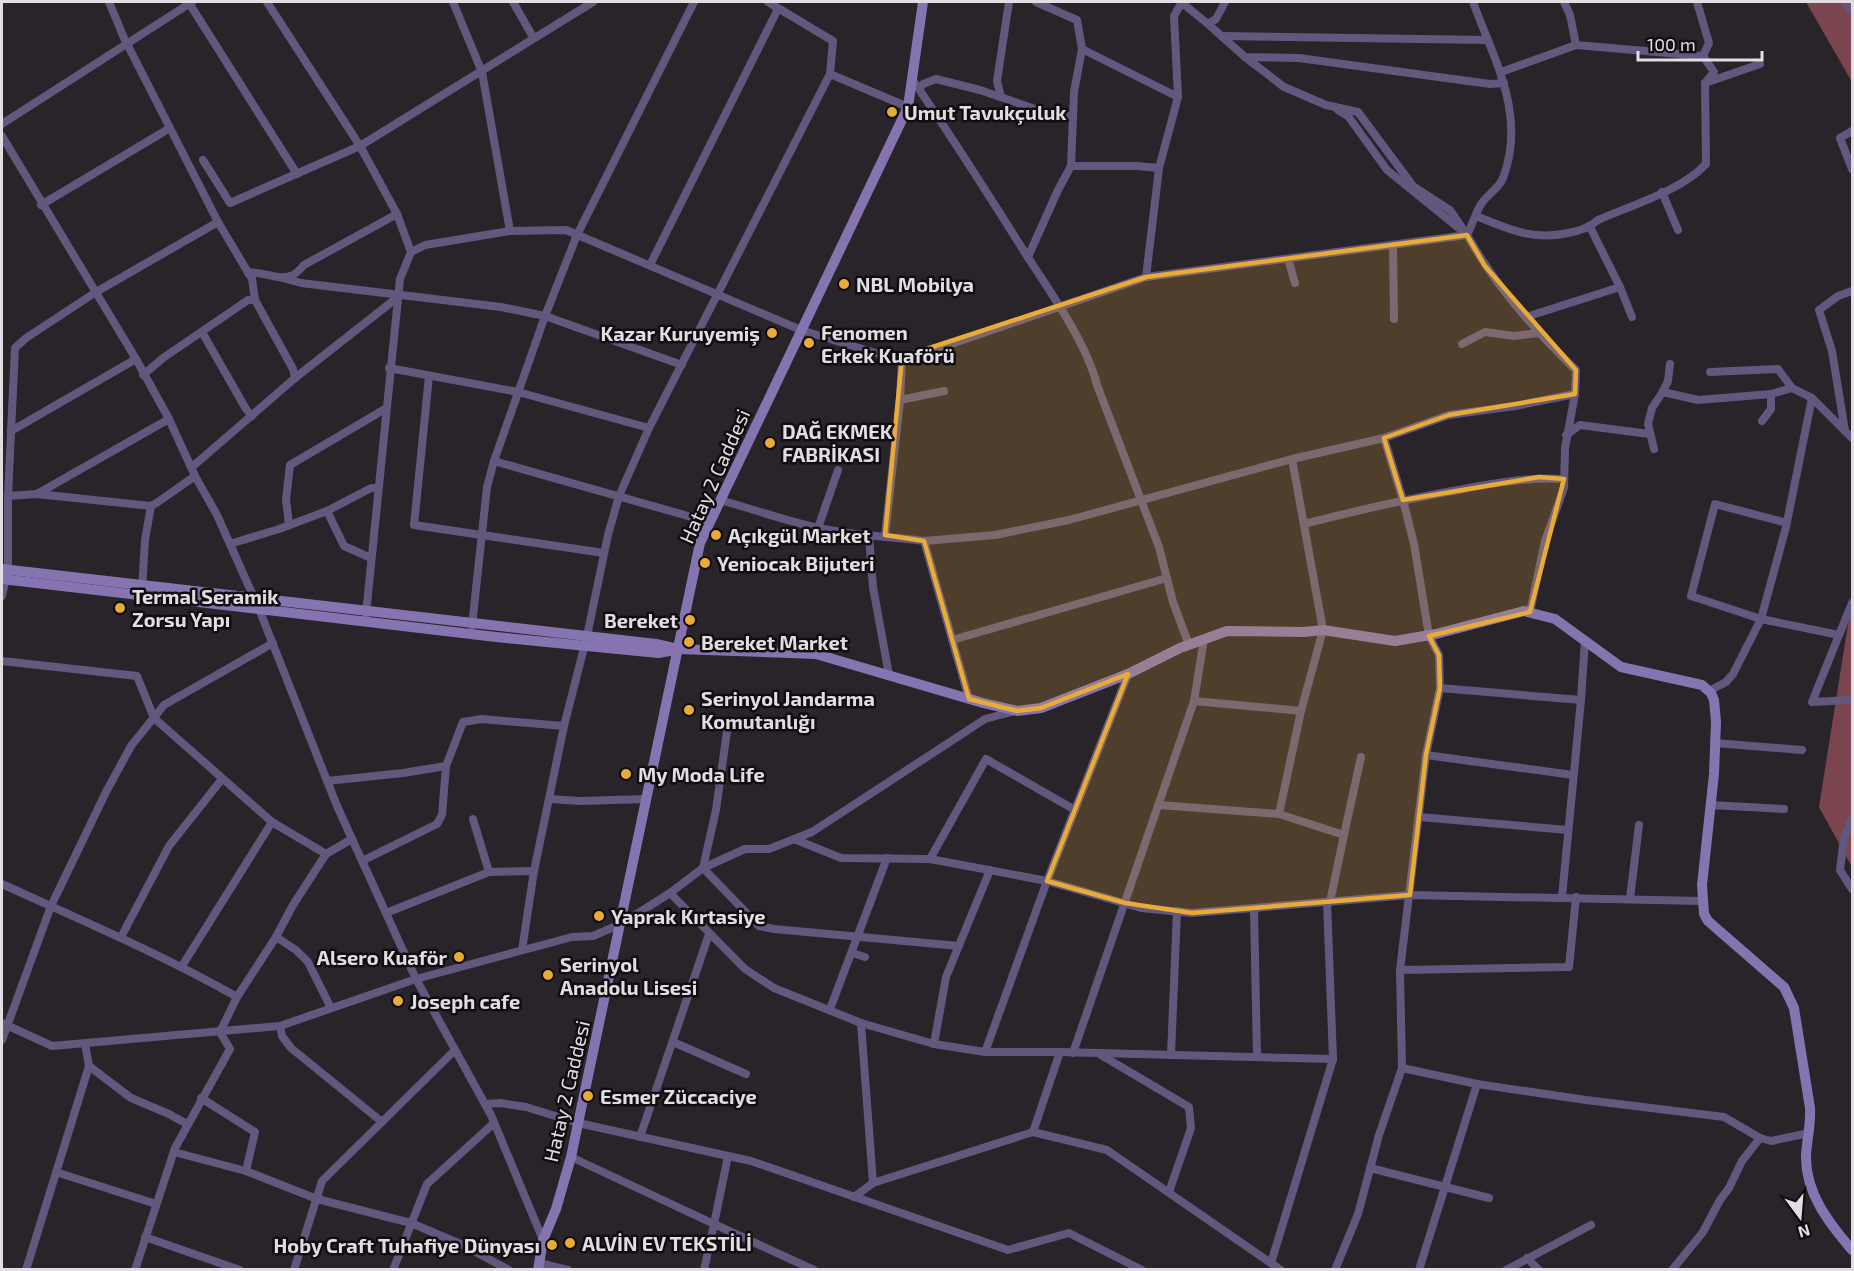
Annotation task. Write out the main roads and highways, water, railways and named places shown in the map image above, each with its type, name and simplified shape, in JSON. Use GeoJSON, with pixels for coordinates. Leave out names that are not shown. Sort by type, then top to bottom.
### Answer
{"type":"FeatureCollection","features":[{"type":"Feature","properties":{"kind":"place","name":"Umut Tavukçuluk"},"geometry":{"type":"Point","coordinates":[892,112]}},
{"type":"Feature","properties":{"kind":"place","name":"NBL Mobilya"},"geometry":{"type":"Point","coordinates":[844,284]}},
{"type":"Feature","properties":{"kind":"place","name":"Kazar Kuruyemiş"},"geometry":{"type":"Point","coordinates":[772,333]}},
{"type":"Feature","properties":{"kind":"place","name":"Fenomen Erkek Kuaförü"},"geometry":{"type":"Point","coordinates":[809,343]}},
{"type":"Feature","properties":{"kind":"place","name":"DAĞ EKMEK FABRİKASI"},"geometry":{"type":"Point","coordinates":[770,443]}},
{"type":"Feature","properties":{"kind":"place","name":"Açıkgül Market"},"geometry":{"type":"Point","coordinates":[716,535]}},
{"type":"Feature","properties":{"kind":"place","name":"Yeniocak Bijuteri"},"geometry":{"type":"Point","coordinates":[705,563]}},
{"type":"Feature","properties":{"kind":"place","name":"Termal Seramik Zorsu Yapı"},"geometry":{"type":"Point","coordinates":[120,608]}},
{"type":"Feature","properties":{"kind":"place","name":"Bereket"},"geometry":{"type":"Point","coordinates":[690,620]}},
{"type":"Feature","properties":{"kind":"place","name":"Bereket Market"},"geometry":{"type":"Point","coordinates":[689,642]}},
{"type":"Feature","properties":{"kind":"place","name":"Serinyol Jandarma Komutanlığı"},"geometry":{"type":"Point","coordinates":[689,710]}},
{"type":"Feature","properties":{"kind":"place","name":"My Moda Life"},"geometry":{"type":"Point","coordinates":[626,774]}},
{"type":"Feature","properties":{"kind":"place","name":"Yaprak Kırtasiye"},"geometry":{"type":"Point","coordinates":[599,916]}},
{"type":"Feature","properties":{"kind":"place","name":"Alsero Kuaför"},"geometry":{"type":"Point","coordinates":[459,957]}},
{"type":"Feature","properties":{"kind":"place","name":"Serinyol Anadolu Lisesi"},"geometry":{"type":"Point","coordinates":[548,975]}},
{"type":"Feature","properties":{"kind":"place","name":"Joseph cafe"},"geometry":{"type":"Point","coordinates":[398,1001]}},
{"type":"Feature","properties":{"kind":"place","name":"Esmer Züccaciye"},"geometry":{"type":"Point","coordinates":[588,1096]}},
{"type":"Feature","properties":{"kind":"place","name":"ALVİN EV TEKSTİLİ"},"geometry":{"type":"Point","coordinates":[570,1243]}},
{"type":"Feature","properties":{"kind":"place","name":"Hoby Craft Tuhafiye Dünyası"},"geometry":{"type":"Point","coordinates":[552,1245]}}]}
